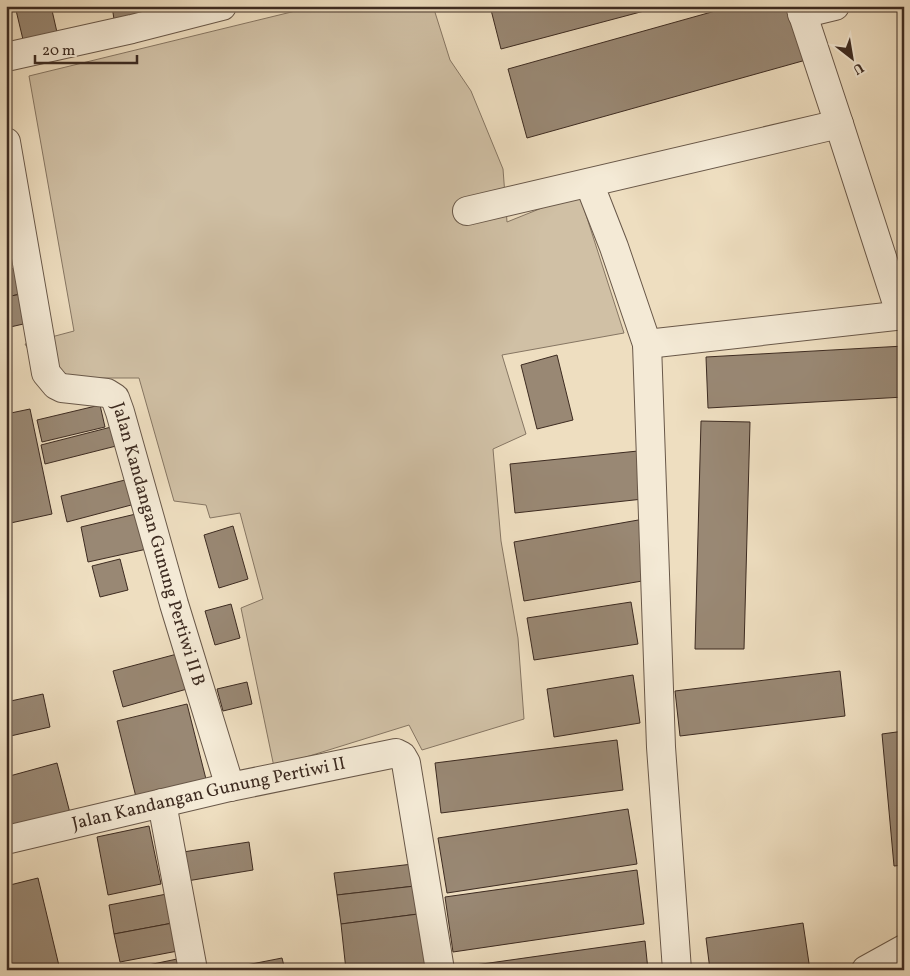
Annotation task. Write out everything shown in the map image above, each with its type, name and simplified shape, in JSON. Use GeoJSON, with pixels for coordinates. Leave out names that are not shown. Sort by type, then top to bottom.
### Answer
{"type":"FeatureCollection","features":[{"type":"Feature","properties":{"kind":"street"},"geometry":{"type":"LineString","coordinates":[[6,57],[132,29],[222,6]]}},
{"type":"Feature","properties":{"kind":"street"},"geometry":{"type":"LineString","coordinates":[[647,344],[902,316],[801,10],[835,6]]}},
{"type":"Feature","properties":{"kind":"street"},"geometry":{"type":"LineString","coordinates":[[467,212],[839,124]]}},
{"type":"Feature","properties":{"kind":"street","name":"Jalan Kandangan Gunung Pertiwi II B"},"geometry":{"type":"LineString","coordinates":[[6,142],[46,373],[56,385],[62,388],[107,392],[115,398],[174,604],[230,787]]}},
{"type":"Feature","properties":{"kind":"street"},"geometry":{"type":"LineString","coordinates":[[589,183],[614,247],[647,344],[661,747],[677,970]]}},
{"type":"Feature","properties":{"kind":"street","name":"Jalan Kandangan Gunung Pertiwi II"},"geometry":{"type":"LineString","coordinates":[[6,840],[230,787],[396,752],[402,756],[406,763],[440,970]]}},
{"type":"Feature","properties":{"kind":"street"},"geometry":{"type":"LineString","coordinates":[[162,803],[193,970]]}},
{"type":"Feature","properties":{"kind":"street"},"geometry":{"type":"LineString","coordinates":[[866,970],[904,949]]}},
{"type":"Feature","properties":{"kind":"shaded area"},"geometry":{"type":"Polygon","coordinates":[[[316,6],[433,6],[450,60],[471,91],[503,169],[507,222],[579,193],[624,333],[502,355],[526,434],[493,449],[501,541],[518,638],[524,719],[422,750],[409,725],[274,767],[241,608],[263,599],[240,513],[210,518],[206,505],[174,501],[139,378],[45,378],[25,344],[74,331],[29,76],[316,6]]]}},
{"type":"Feature","properties":{"kind":"building"},"geometry":{"type":"Polygon","coordinates":[[[15,6],[51,6],[59,41],[25,48],[15,6]]]}},
{"type":"Feature","properties":{"kind":"building"},"geometry":{"type":"Polygon","coordinates":[[[112,6],[140,6],[142,22],[115,26],[112,6]]]}},
{"type":"Feature","properties":{"kind":"building"},"geometry":{"type":"Polygon","coordinates":[[[490,6],[663,6],[501,49],[490,6]]]}},
{"type":"Feature","properties":{"kind":"building"},"geometry":{"type":"Polygon","coordinates":[[[733,6],[791,6],[806,60],[527,138],[508,69],[733,6]]]}},
{"type":"Feature","properties":{"kind":"building"},"geometry":{"type":"Polygon","coordinates":[[[21,267],[26,293],[6,297],[6,270],[21,267]]]}},
{"type":"Feature","properties":{"kind":"building"},"geometry":{"type":"Polygon","coordinates":[[[26,293],[32,322],[6,328],[6,297],[26,293]]]}},
{"type":"Feature","properties":{"kind":"building"},"geometry":{"type":"Polygon","coordinates":[[[904,346],[904,397],[708,408],[706,357],[904,346]]]}},
{"type":"Feature","properties":{"kind":"building"},"geometry":{"type":"Polygon","coordinates":[[[557,355],[573,420],[537,429],[521,365],[557,355]]]}},
{"type":"Feature","properties":{"kind":"building"},"geometry":{"type":"Polygon","coordinates":[[[100,405],[105,427],[42,442],[37,420],[100,405]]]}},
{"type":"Feature","properties":{"kind":"building"},"geometry":{"type":"Polygon","coordinates":[[[30,409],[52,514],[6,524],[6,414],[30,409]]]}},
{"type":"Feature","properties":{"kind":"building"},"geometry":{"type":"Polygon","coordinates":[[[701,421],[750,422],[744,649],[695,649],[701,421]]]}},
{"type":"Feature","properties":{"kind":"building"},"geometry":{"type":"Polygon","coordinates":[[[119,425],[124,444],[45,464],[41,445],[119,425]]]}},
{"type":"Feature","properties":{"kind":"building"},"geometry":{"type":"Polygon","coordinates":[[[638,451],[643,499],[515,513],[510,464],[638,451]]]}},
{"type":"Feature","properties":{"kind":"building"},"geometry":{"type":"Polygon","coordinates":[[[129,479],[135,504],[67,522],[61,496],[129,479]]]}},
{"type":"Feature","properties":{"kind":"building"},"geometry":{"type":"Polygon","coordinates":[[[140,513],[147,549],[88,562],[81,527],[140,513]]]}},
{"type":"Feature","properties":{"kind":"building"},"geometry":{"type":"Polygon","coordinates":[[[644,519],[654,579],[524,601],[514,542],[644,519]]]}},
{"type":"Feature","properties":{"kind":"building"},"geometry":{"type":"Polygon","coordinates":[[[233,526],[248,579],[219,588],[204,535],[233,526]]]}},
{"type":"Feature","properties":{"kind":"building"},"geometry":{"type":"Polygon","coordinates":[[[120,559],[128,590],[100,597],[92,566],[120,559]]]}},
{"type":"Feature","properties":{"kind":"building"},"geometry":{"type":"Polygon","coordinates":[[[631,602],[638,644],[534,660],[527,618],[631,602]]]}},
{"type":"Feature","properties":{"kind":"building"},"geometry":{"type":"Polygon","coordinates":[[[231,604],[240,638],[215,645],[205,611],[231,604]]]}},
{"type":"Feature","properties":{"kind":"building"},"geometry":{"type":"Polygon","coordinates":[[[177,654],[187,689],[123,707],[113,671],[177,654]]]}},
{"type":"Feature","properties":{"kind":"building"},"geometry":{"type":"Polygon","coordinates":[[[840,671],[845,716],[680,736],[675,691],[840,671]]]}},
{"type":"Feature","properties":{"kind":"building"},"geometry":{"type":"Polygon","coordinates":[[[633,675],[640,723],[554,737],[547,689],[633,675]]]}},
{"type":"Feature","properties":{"kind":"building"},"geometry":{"type":"Polygon","coordinates":[[[247,682],[252,704],[223,711],[217,689],[247,682]]]}},
{"type":"Feature","properties":{"kind":"building"},"geometry":{"type":"Polygon","coordinates":[[[43,694],[50,727],[6,737],[6,702],[43,694]]]}},
{"type":"Feature","properties":{"kind":"building"},"geometry":{"type":"Polygon","coordinates":[[[187,704],[208,787],[138,805],[117,721],[187,704]]]}},
{"type":"Feature","properties":{"kind":"building"},"geometry":{"type":"Polygon","coordinates":[[[904,731],[904,865],[894,866],[882,734],[904,731]]]}},
{"type":"Feature","properties":{"kind":"building"},"geometry":{"type":"Polygon","coordinates":[[[617,740],[623,790],[441,813],[435,763],[617,740]]]}},
{"type":"Feature","properties":{"kind":"building"},"geometry":{"type":"Polygon","coordinates":[[[57,763],[70,813],[12,829],[6,807],[6,777],[57,763]]]}},
{"type":"Feature","properties":{"kind":"building"},"geometry":{"type":"Polygon","coordinates":[[[628,809],[637,864],[447,893],[438,838],[628,809]]]}},
{"type":"Feature","properties":{"kind":"building"},"geometry":{"type":"Polygon","coordinates":[[[149,826],[161,884],[108,895],[97,837],[149,826]]]}},
{"type":"Feature","properties":{"kind":"building"},"geometry":{"type":"Polygon","coordinates":[[[249,842],[253,870],[187,881],[183,852],[249,842]]]}},
{"type":"Feature","properties":{"kind":"building"},"geometry":{"type":"Polygon","coordinates":[[[413,864],[415,886],[337,895],[334,873],[413,864]]]}},
{"type":"Feature","properties":{"kind":"building"},"geometry":{"type":"Polygon","coordinates":[[[637,870],[644,924],[453,952],[445,897],[637,870]]]}},
{"type":"Feature","properties":{"kind":"building"},"geometry":{"type":"Polygon","coordinates":[[[38,878],[60,970],[6,970],[6,886],[38,878]]]}},
{"type":"Feature","properties":{"kind":"building"},"geometry":{"type":"Polygon","coordinates":[[[415,886],[418,914],[341,924],[337,895],[415,886]]]}},
{"type":"Feature","properties":{"kind":"building"},"geometry":{"type":"Polygon","coordinates":[[[172,893],[178,922],[114,934],[109,905],[172,893]]]}},
{"type":"Feature","properties":{"kind":"building"},"geometry":{"type":"Polygon","coordinates":[[[418,914],[425,965],[385,970],[346,970],[341,924],[418,914]]]}},
{"type":"Feature","properties":{"kind":"building"},"geometry":{"type":"Polygon","coordinates":[[[178,922],[183,950],[120,962],[114,934],[178,922]]]}},
{"type":"Feature","properties":{"kind":"building"},"geometry":{"type":"Polygon","coordinates":[[[803,923],[810,970],[710,970],[706,938],[803,923]]]}},
{"type":"Feature","properties":{"kind":"building"},"geometry":{"type":"Polygon","coordinates":[[[645,941],[648,970],[461,970],[461,967],[645,941]]]}},
{"type":"Feature","properties":{"kind":"building"},"geometry":{"type":"Polygon","coordinates":[[[182,958],[185,970],[124,970],[182,958]]]}},
{"type":"Feature","properties":{"kind":"building"},"geometry":{"type":"Polygon","coordinates":[[[282,958],[285,970],[221,970],[282,958]]]}},
{"type":"Feature","properties":{"kind":"building"},"geometry":{"type":"Polygon","coordinates":[[[425,965],[425,970],[385,970],[425,965]]]}}]}
